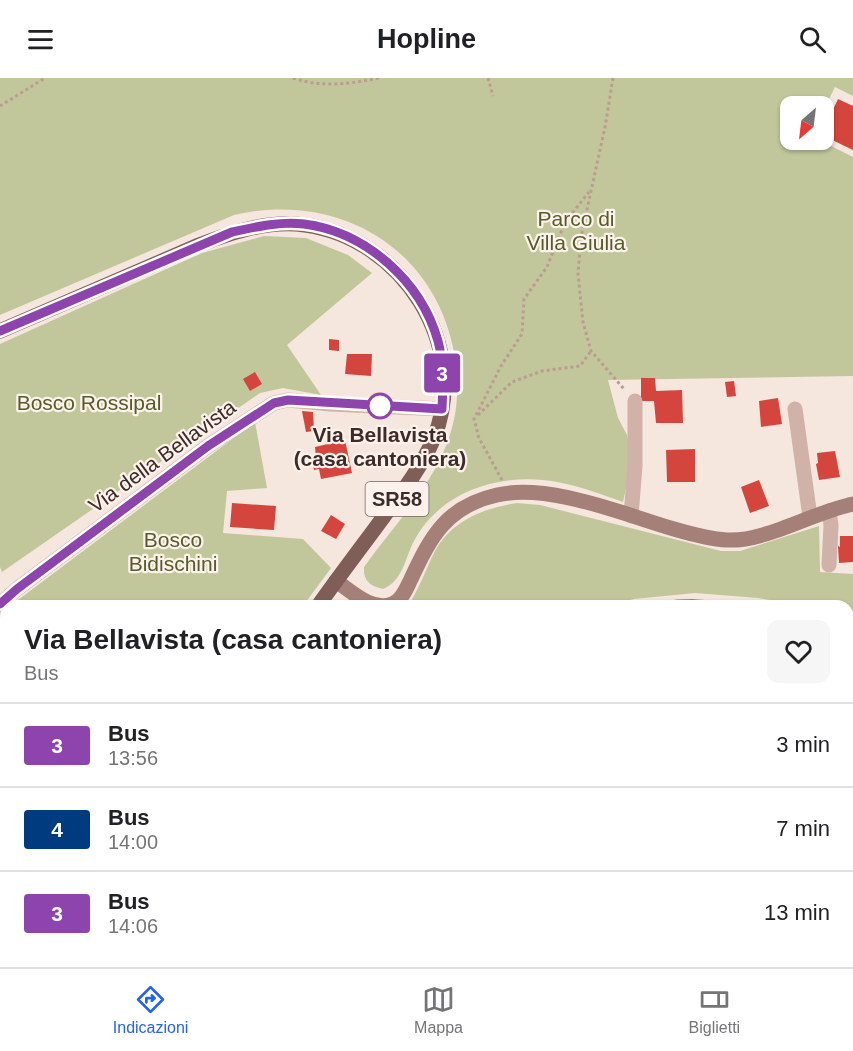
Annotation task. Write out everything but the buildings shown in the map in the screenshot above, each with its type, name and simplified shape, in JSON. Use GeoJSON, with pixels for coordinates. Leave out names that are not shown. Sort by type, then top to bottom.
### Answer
{"type":"FeatureCollection","features":[{"type":"Feature","properties":{"kind":"main road","name":"SR58"},"geometry":{"type":"LineString","coordinates":[[0,332],[232,232],[262,226],[303,224],[328,229],[381,256],[416,293],[429,316],[438,343],[443,377],[442,409],[434,438],[420,466],[322,600]]}},
{"type":"Feature","properties":{"kind":"main road"},"geometry":{"type":"LineString","coordinates":[[398,600],[426,546],[446,520],[475,502],[509,493],[540,492],[685,532],[726,540],[750,538],[853,504]]}},
{"type":"Feature","properties":{"kind":"main road"},"geometry":{"type":"LineString","coordinates":[[336,580],[364,600]]}},
{"type":"Feature","properties":{"kind":"street","name":"Via della Bellavista"},"geometry":{"type":"LineString","coordinates":[[5,600],[208,446],[274,403],[288,400],[442,409]]}},
{"type":"Feature","properties":{"kind":"street"},"geometry":{"type":"LineString","coordinates":[[631,516],[635,466],[635,401]]}},
{"type":"Feature","properties":{"kind":"street"},"geometry":{"type":"LineString","coordinates":[[795,409],[810,517]]}},
{"type":"Feature","properties":{"kind":"street"},"geometry":{"type":"LineString","coordinates":[[829,511],[831,525],[829,566]]}},
{"type":"Feature","properties":{"kind":"street"},"geometry":{"type":"LineString","coordinates":[[0,591],[17,589]]}},
{"type":"Feature","properties":{"kind":"path"},"geometry":{"type":"LineString","coordinates":[[0,106],[45,78]]}},
{"type":"Feature","properties":{"kind":"path"},"geometry":{"type":"LineString","coordinates":[[293,78],[321,85],[345,84],[378,78]]}},
{"type":"Feature","properties":{"kind":"path"},"geometry":{"type":"LineString","coordinates":[[488,78],[493,96]]}},
{"type":"Feature","properties":{"kind":"path"},"geometry":{"type":"LineString","coordinates":[[612,78],[605,127],[581,237],[578,274],[583,322],[591,351],[635,401]]}},
{"type":"Feature","properties":{"kind":"path"},"geometry":{"type":"LineString","coordinates":[[509,493],[479,438],[474,419],[501,366],[522,334],[524,299],[547,267],[565,222],[590,191]]}},
{"type":"Feature","properties":{"kind":"path"},"geometry":{"type":"LineString","coordinates":[[474,419],[512,382],[542,371],[580,366],[591,351]]}},
{"type":"Feature","properties":{"kind":"green space","name":"Parco di Villa Giulia"},"geometry":{"type":"Polygon","coordinates":[[[0,78],[853,78],[853,96],[835,87],[830,96],[780,96],[780,150],[834,150],[834,148],[853,157],[853,376],[608,380],[618,418],[627,435],[630,449],[629,475],[623,502],[578,487],[541,480],[498,482],[478,488],[459,496],[441,508],[426,523],[414,541],[399,575],[395,581],[383,589],[366,579],[364,567],[416,499],[438,463],[453,424],[457,388],[454,352],[443,315],[426,282],[402,256],[375,235],[343,220],[309,211],[272,210],[234,215],[0,315],[0,78]]]}},
{"type":"Feature","properties":{"kind":"green space","name":"Bosco Rossipal"},"geometry":{"type":"Polygon","coordinates":[[[264,236],[306,238],[348,255],[372,273],[287,345],[321,395],[283,388],[260,393],[2,572],[0,567],[0,344],[202,253],[264,236]]]}},
{"type":"Feature","properties":{"kind":"green space","name":"Bosco Bidischini"},"geometry":{"type":"Polygon","coordinates":[[[255,422],[267,488],[227,491],[223,533],[303,539],[331,568],[307,600],[18,600],[255,422]]]}},
{"type":"Feature","properties":{"kind":"green space"},"geometry":{"type":"Polygon","coordinates":[[[517,503],[540,505],[721,551],[740,551],[819,526],[820,572],[853,574],[853,600],[770,600],[695,593],[630,600],[411,600],[442,540],[450,531],[470,517],[493,508],[517,503]]]}},
{"type":"Feature","properties":{"kind":"bus line","name":"3"},"geometry":{"type":"LineString","coordinates":[[0,331],[232,232],[262,226],[303,224],[328,229],[357,242],[381,256],[400,275],[416,293],[429,316],[438,343],[443,377],[442,409],[288,400],[274,403],[208,446],[5,600]]}},
{"type":"Feature","properties":{"kind":"place","name":"Via Bellavista (casa cantoniera)"},"geometry":{"type":"Point","coordinates":[380,406]}}]}
